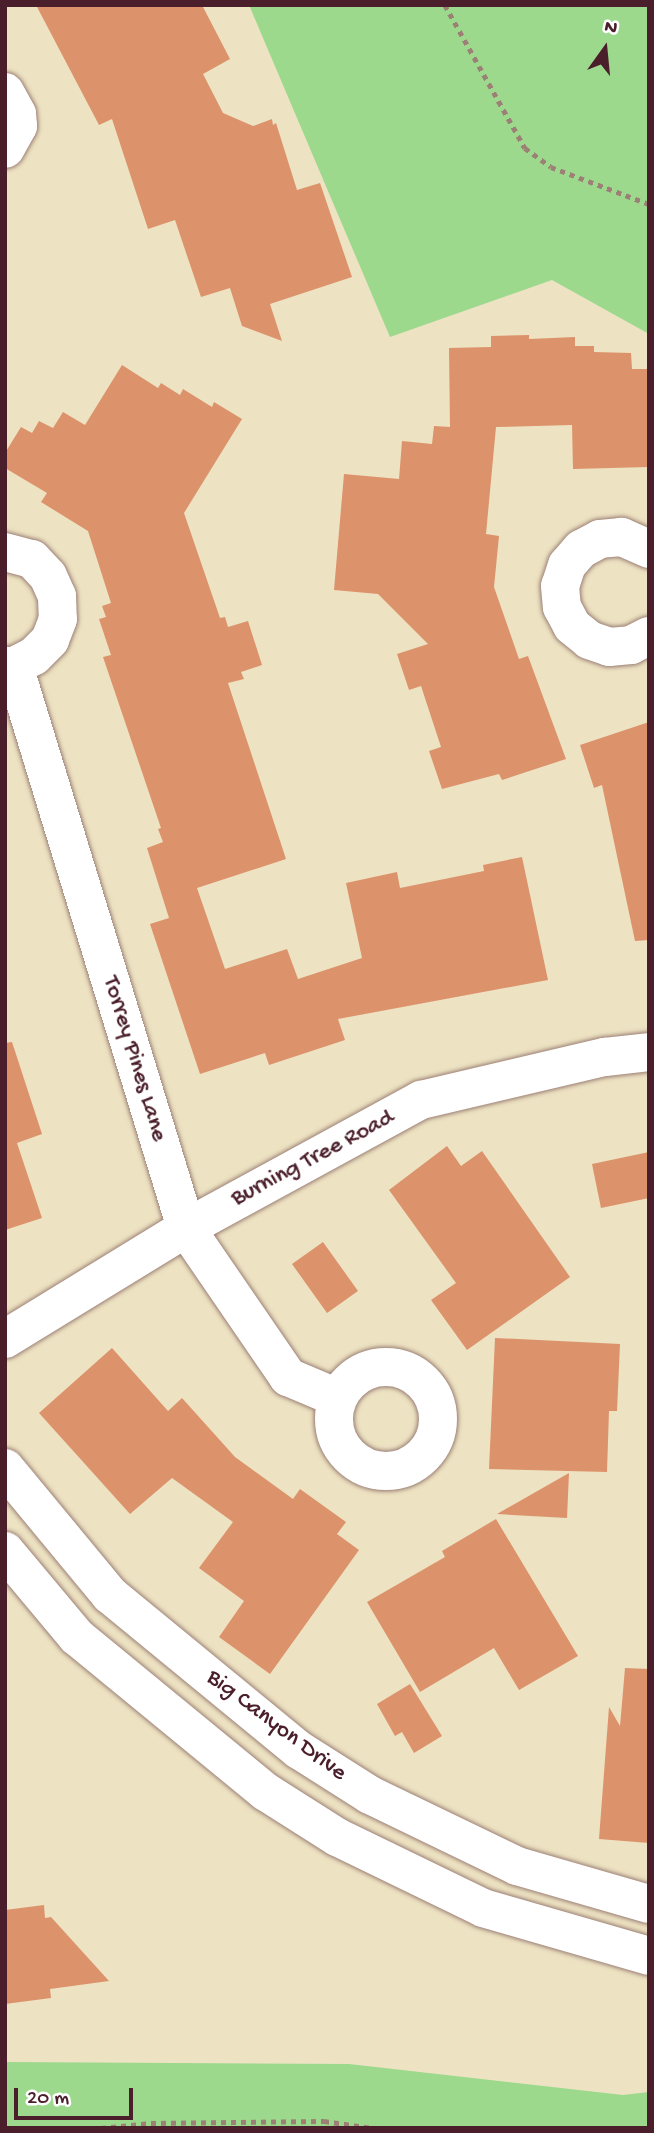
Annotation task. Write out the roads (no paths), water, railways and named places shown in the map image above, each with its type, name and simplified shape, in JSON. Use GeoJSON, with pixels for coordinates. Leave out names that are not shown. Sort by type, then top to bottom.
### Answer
{"type":"FeatureCollection","features":[{"type":"Feature","properties":{"kind":"street"},"geometry":{"type":"LineString","coordinates":[[5,92],[17,114],[18,126],[5,149]]}},
{"type":"Feature","properties":{"kind":"street"},"geometry":{"type":"LineString","coordinates":[[649,549],[622,537],[600,539],[581,549],[567,565],[561,586],[562,607],[572,626],[589,640],[609,647],[631,645],[649,636]]}},
{"type":"Feature","properties":{"kind":"street","name":"Torrey Pines Lane"},"geometry":{"type":"LineString","coordinates":[[5,552],[32,559],[48,576],[57,596],[58,619],[50,640],[34,656],[10,666],[186,1228],[288,1377],[338,1398]]}},
{"type":"Feature","properties":{"kind":"street","name":"Burning Tree Road"},"geometry":{"type":"LineString","coordinates":[[5,1339],[186,1228],[421,1100],[605,1057],[649,1052]]}},
{"type":"Feature","properties":{"kind":"street","name":"Big Canyon Drive"},"geometry":{"type":"LineString","coordinates":[[5,1468],[110,1595],[299,1750],[370,1795],[517,1866],[649,1904]]}},
{"type":"Feature","properties":{"kind":"street"},"geometry":{"type":"LineString","coordinates":[[5,1551],[77,1637],[266,1792],[337,1837],[483,1908],[649,1956]]}}]}
